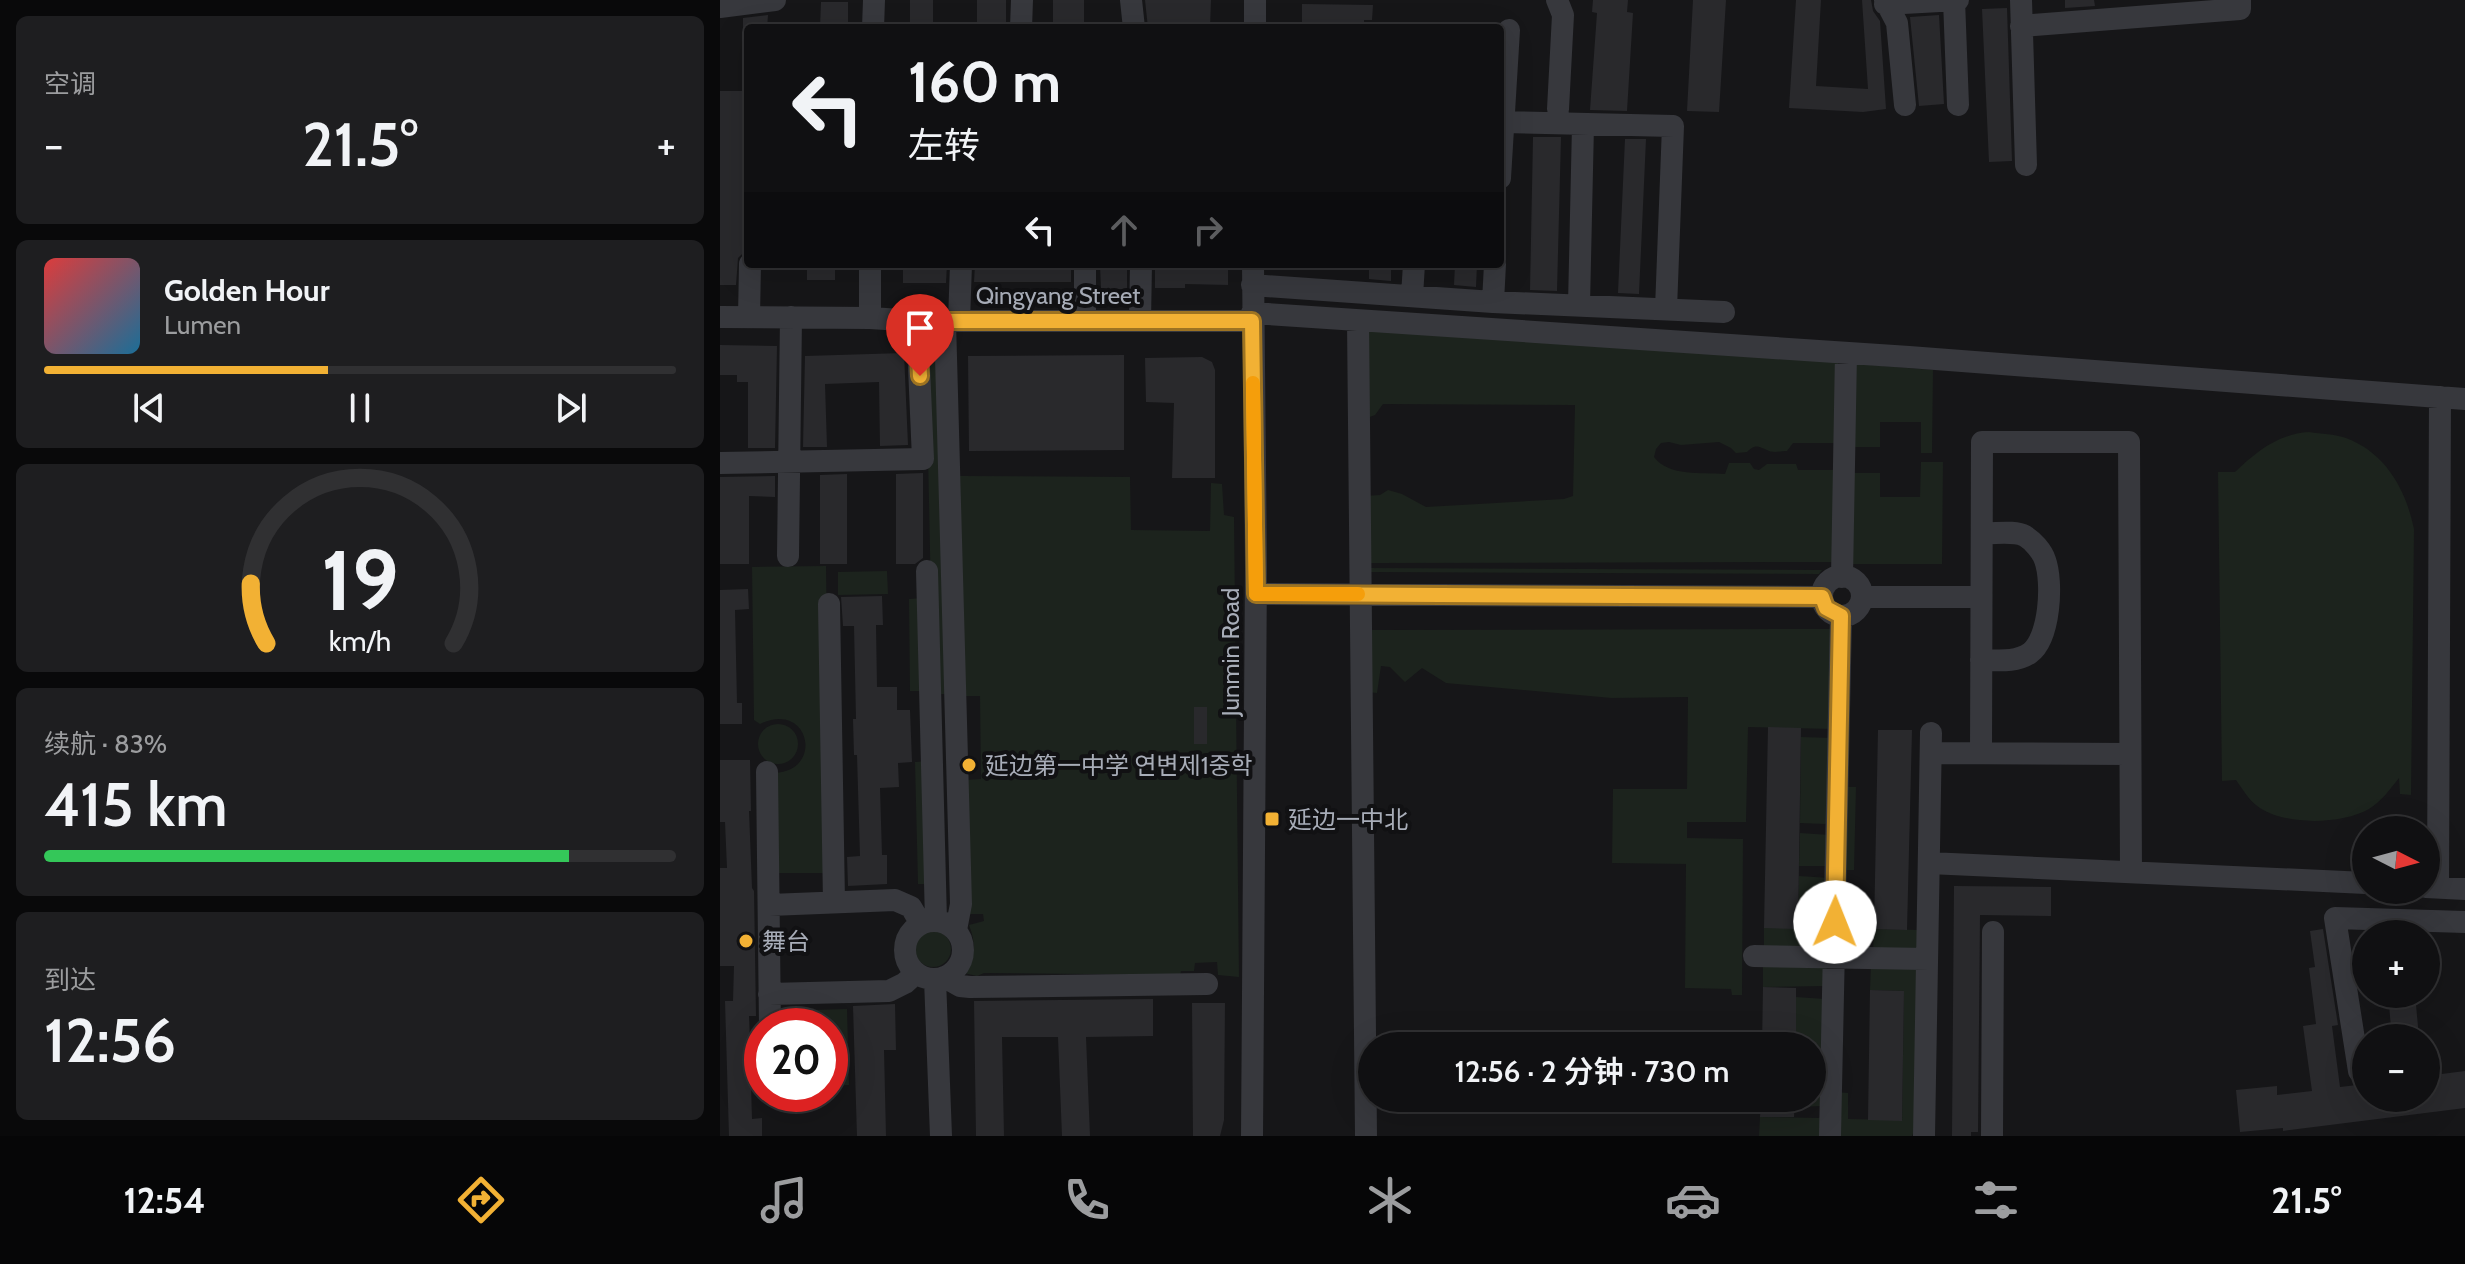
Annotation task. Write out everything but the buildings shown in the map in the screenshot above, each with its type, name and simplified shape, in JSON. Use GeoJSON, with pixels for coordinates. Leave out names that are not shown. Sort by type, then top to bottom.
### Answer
{"type":"FeatureCollection","features":[{"type":"Feature","properties":{"kind":"street"},"geometry":{"type":"LineString","coordinates":[[720,7],[775,0]]}},
{"type":"Feature","properties":{"kind":"street"},"geometry":{"type":"LineString","coordinates":[[873,24],[874,0]]}},
{"type":"Feature","properties":{"kind":"street"},"geometry":{"type":"LineString","coordinates":[[1021,24],[1022,0]]}},
{"type":"Feature","properties":{"kind":"street"},"geometry":{"type":"LineString","coordinates":[[1131,0],[1134,24]]}},
{"type":"Feature","properties":{"kind":"street"},"geometry":{"type":"LineString","coordinates":[[1255,0],[1255,24]]}},
{"type":"Feature","properties":{"kind":"street"},"geometry":{"type":"LineString","coordinates":[[1537,0],[1557,0],[1563,15],[1558,109]]}},
{"type":"Feature","properties":{"kind":"street"},"geometry":{"type":"LineString","coordinates":[[1905,105],[1897,23],[1885,2],[1955,0],[1958,105]]}},
{"type":"Feature","properties":{"kind":"street"},"geometry":{"type":"LineString","coordinates":[[2021,0],[2026,165]]}},
{"type":"Feature","properties":{"kind":"street"},"geometry":{"type":"LineString","coordinates":[[2021,26],[2103,10],[2192,6],[2240,9],[2240,0]]}},
{"type":"Feature","properties":{"kind":"street"},"geometry":{"type":"LineString","coordinates":[[1504,107],[1509,30]]}},
{"type":"Feature","properties":{"kind":"street"},"geometry":{"type":"LineString","coordinates":[[1504,122],[1673,126],[1666,309]]}},
{"type":"Feature","properties":{"kind":"street"},"geometry":{"type":"LineString","coordinates":[[1579,305],[1583,125]]}},
{"type":"Feature","properties":{"kind":"street"},"geometry":{"type":"LineString","coordinates":[[749,317],[750,268]]}},
{"type":"Feature","properties":{"kind":"street"},"geometry":{"type":"LineString","coordinates":[[870,268],[870,318]]}},
{"type":"Feature","properties":{"kind":"street"},"geometry":{"type":"LineString","coordinates":[[960,268],[952,321],[961,904],[937,925],[907,938],[905,947],[909,966],[970,987],[1207,984]]}},
{"type":"Feature","properties":{"kind":"street"},"geometry":{"type":"LineString","coordinates":[[1085,268],[1085,321]]}},
{"type":"Feature","properties":{"kind":"street"},"geometry":{"type":"LineString","coordinates":[[1140,321],[1141,268]]}},
{"type":"Feature","properties":{"kind":"street"},"geometry":{"type":"LineString","coordinates":[[1412,296],[1414,268]]}},
{"type":"Feature","properties":{"kind":"street"},"geometry":{"type":"LineString","coordinates":[[1493,302],[1495,268]]}},
{"type":"Feature","properties":{"kind":"street"},"geometry":{"type":"LineString","coordinates":[[1252,275],[1412,296],[1724,312]]}},
{"type":"Feature","properties":{"kind":"street","name":"Junmin Road"},"geometry":{"type":"LineString","coordinates":[[1252,275],[1256,594],[1252,1136]]}},
{"type":"Feature","properties":{"kind":"street","name":"Qingyang Street"},"geometry":{"type":"LineString","coordinates":[[720,317],[917,321],[1140,321],[1252,317],[1358,321],[2465,399]]}},
{"type":"Feature","properties":{"kind":"street"},"geometry":{"type":"LineString","coordinates":[[788,556],[791,317]]}},
{"type":"Feature","properties":{"kind":"street"},"geometry":{"type":"LineString","coordinates":[[720,463],[923,459],[917,321]]}},
{"type":"Feature","properties":{"kind":"street"},"geometry":{"type":"LineString","coordinates":[[1358,321],[1366,1136]]}},
{"type":"Feature","properties":{"kind":"street"},"geometry":{"type":"LineString","coordinates":[[1842,577],[1846,353]]}},
{"type":"Feature","properties":{"kind":"street"},"geometry":{"type":"LineString","coordinates":[[2433,816],[2440,397]]}},
{"type":"Feature","properties":{"kind":"street"},"geometry":{"type":"LineString","coordinates":[[1981,753],[1982,442],[2129,442],[2131,871]]}},
{"type":"Feature","properties":{"kind":"street"},"geometry":{"type":"LineString","coordinates":[[1981,660],[2015,659],[2030,653],[2044,634],[2047,620],[2047,571],[2037,547],[2017,534],[1982,533]]}},
{"type":"Feature","properties":{"kind":"street"},"geometry":{"type":"LineString","coordinates":[[927,571],[937,925]]}},
{"type":"Feature","properties":{"kind":"street"},"geometry":{"type":"LineString","coordinates":[[1842,577],[1854,580],[1862,597],[1858,609],[1841,616],[1826,608],[1822,597],[1830,580],[1842,577]]}},
{"type":"Feature","properties":{"kind":"street"},"geometry":{"type":"LineString","coordinates":[[1256,594],[1822,597]]}},
{"type":"Feature","properties":{"kind":"street"},"geometry":{"type":"LineString","coordinates":[[1862,597],[1981,597]]}},
{"type":"Feature","properties":{"kind":"street"},"geometry":{"type":"LineString","coordinates":[[829,604],[834,902]]}},
{"type":"Feature","properties":{"kind":"street"},"geometry":{"type":"LineString","coordinates":[[1830,1136],[1841,616]]}},
{"type":"Feature","properties":{"kind":"street"},"geometry":{"type":"LineString","coordinates":[[1924,1136],[1931,743],[1981,753],[2129,754]]}},
{"type":"Feature","properties":{"kind":"street"},"geometry":{"type":"LineString","coordinates":[[767,772],[769,1008]]}},
{"type":"Feature","properties":{"kind":"street"},"geometry":{"type":"LineString","coordinates":[[1929,863],[2352,882]]}},
{"type":"Feature","properties":{"kind":"street"},"geometry":{"type":"LineString","coordinates":[[2440,887],[2465,889]]}},
{"type":"Feature","properties":{"kind":"street"},"geometry":{"type":"LineString","coordinates":[[769,994],[889,991],[958,966],[963,948],[903,901],[770,905]]}},
{"type":"Feature","properties":{"kind":"street"},"geometry":{"type":"LineString","coordinates":[[2352,1026],[2335,918],[2465,922]]}},
{"type":"Feature","properties":{"kind":"street"},"geometry":{"type":"LineString","coordinates":[[1992,1136],[1993,932]]}},
{"type":"Feature","properties":{"kind":"street"},"geometry":{"type":"LineString","coordinates":[[1754,956],[1927,959]]}},
{"type":"Feature","properties":{"kind":"street"},"geometry":{"type":"LineString","coordinates":[[931,976],[941,1136]]}},
{"type":"Feature","properties":{"kind":"shaded area"},"geometry":{"type":"Polygon","coordinates":[[[1365,330],[1838,358],[1838,443],[1793,443],[1787,451],[1771,452],[1755,447],[1736,453],[1719,442],[1681,445],[1669,442],[1661,443],[1654,457],[1668,468],[1696,473],[1725,474],[1729,463],[1750,463],[1759,470],[1767,464],[1796,464],[1798,470],[1839,470],[1835,562],[1366,563],[1365,496],[1380,495],[1388,490],[1426,507],[1573,496],[1575,405],[1383,404],[1375,415],[1364,419],[1365,330]]]}},
{"type":"Feature","properties":{"kind":"shaded area"},"geometry":{"type":"Polygon","coordinates":[[[940,357],[949,694],[933,694],[926,358],[940,357]]]}},
{"type":"Feature","properties":{"kind":"shaded area"},"geometry":{"type":"Polygon","coordinates":[[[1854,366],[1933,370],[1932,453],[1921,453],[1921,422],[1880,422],[1880,447],[1852,447],[1854,366]]]}},
{"type":"Feature","properties":{"kind":"shaded area"},"geometry":{"type":"Polygon","coordinates":[[[2309,432],[2346,438],[2383,463],[2400,487],[2414,529],[2411,795],[2400,794],[2399,778],[2369,809],[2343,818],[2311,821],[2267,812],[2253,803],[2236,780],[2222,781],[2218,472],[2235,472],[2269,445],[2287,436],[2309,432]]]}},
{"type":"Feature","properties":{"kind":"shaded area"},"geometry":{"type":"Polygon","coordinates":[[[1921,462],[1943,462],[1942,564],[1852,564],[1851,473],[1880,473],[1880,497],[1920,497],[1921,462]]]}},
{"type":"Feature","properties":{"kind":"shaded area"},"geometry":{"type":"Polygon","coordinates":[[[960,476],[1130,477],[1131,530],[1210,531],[1211,483],[1222,484],[1224,515],[1234,517],[1239,977],[1218,975],[1217,962],[1195,963],[1194,971],[1181,971],[1180,975],[984,973],[977,976],[964,973],[974,950],[969,925],[984,921],[983,914],[966,914],[966,780],[981,779],[980,696],[963,696],[960,476]]]}},
{"type":"Feature","properties":{"kind":"shaded area"},"geometry":{"type":"Polygon","coordinates":[[[826,566],[830,873],[775,873],[775,773],[791,769],[801,761],[805,738],[790,721],[777,719],[760,724],[754,720],[752,567],[826,566]]]}},
{"type":"Feature","properties":{"kind":"shaded area"},"geometry":{"type":"Polygon","coordinates":[[[1366,568],[1822,570],[1819,574],[1370,572],[1366,568]]]}},
{"type":"Feature","properties":{"kind":"shaded area"},"geometry":{"type":"Polygon","coordinates":[[[887,571],[888,594],[838,595],[838,572],[887,571]]]}},
{"type":"Feature","properties":{"kind":"shaded area"},"geometry":{"type":"Polygon","coordinates":[[[924,598],[926,691],[910,691],[909,599],[924,598]]]}},
{"type":"Feature","properties":{"kind":"shaded area"},"geometry":{"type":"Polygon","coordinates":[[[1834,629],[1833,729],[1748,727],[1746,822],[1687,822],[1687,838],[1743,839],[1742,995],[1732,995],[1731,989],[1685,988],[1686,864],[1612,863],[1613,789],[1687,789],[1688,697],[1612,698],[1446,683],[1422,668],[1405,682],[1390,667],[1381,666],[1377,693],[1367,692],[1367,630],[1834,629]]]}},
{"type":"Feature","properties":{"kind":"shaded area"},"geometry":{"type":"Polygon","coordinates":[[[778,724],[792,730],[798,744],[792,758],[778,764],[764,758],[758,744],[764,730],[778,724]]]}},
{"type":"Feature","properties":{"kind":"shaded area"},"geometry":{"type":"Polygon","coordinates":[[[1801,737],[1833,738],[1828,822],[1825,824],[1800,823],[1801,737]]]}},
{"type":"Feature","properties":{"kind":"shaded area"},"geometry":{"type":"Polygon","coordinates":[[[930,761],[933,884],[918,884],[915,762],[930,761]]]}},
{"type":"Feature","properties":{"kind":"shaded area"},"geometry":{"type":"Polygon","coordinates":[[[1844,787],[1856,787],[1854,870],[1842,870],[1844,787]]]}},
{"type":"Feature","properties":{"kind":"shaded area"},"geometry":{"type":"Polygon","coordinates":[[[1800,833],[1830,835],[1826,866],[1799,866],[1800,833]]]}},
{"type":"Feature","properties":{"kind":"shaded area"},"geometry":{"type":"Polygon","coordinates":[[[1799,876],[1830,878],[1825,917],[1798,917],[1799,876]]]}},
{"type":"Feature","properties":{"kind":"shaded area"},"geometry":{"type":"Polygon","coordinates":[[[1841,884],[1853,884],[1852,952],[1845,951],[1841,884]]]}},
{"type":"Feature","properties":{"kind":"shaded area"},"geometry":{"type":"Polygon","coordinates":[[[1764,928],[1826,928],[1826,948],[1764,950],[1764,928]]]}},
{"type":"Feature","properties":{"kind":"shaded area"},"geometry":{"type":"Polygon","coordinates":[[[1874,929],[1921,930],[1919,948],[1873,952],[1874,929]]]}},
{"type":"Feature","properties":{"kind":"shaded area"},"geometry":{"type":"Polygon","coordinates":[[[933,931],[946,936],[951,949],[946,962],[933,967],[920,962],[915,949],[920,936],[933,931]]]}},
{"type":"Feature","properties":{"kind":"shaded area"},"geometry":{"type":"Polygon","coordinates":[[[1763,962],[1827,967],[1826,986],[1763,987],[1763,962]]]}},
{"type":"Feature","properties":{"kind":"shaded area"},"geometry":{"type":"Polygon","coordinates":[[[1871,964],[1917,969],[1915,1129],[1912,1136],[1837,1136],[1836,1092],[1848,1093],[1848,1119],[1902,1120],[1904,991],[1870,990],[1871,964]]]}},
{"type":"Feature","properties":{"kind":"shaded area"},"geometry":{"type":"Polygon","coordinates":[[[1796,997],[1825,999],[1824,1032],[1796,1032],[1796,997]]]}},
{"type":"Feature","properties":{"kind":"shaded area"},"geometry":{"type":"Polygon","coordinates":[[[1760,1117],[1820,1118],[1821,1136],[1759,1136],[1760,1117]]]}},
{"type":"Feature","properties":{"kind":"slow traffic"},"geometry":{"type":"LineString","coordinates":[[1253,383],[1256,594],[1358,594]]}},
{"type":"Feature","properties":{"kind":"place","name":"延边第一中学 연변제1중학"},"geometry":{"type":"Point","coordinates":[969,765]}},
{"type":"Feature","properties":{"kind":"place","name":"延边一中北"},"geometry":{"type":"Point","coordinates":[1272,819]}},
{"type":"Feature","properties":{"kind":"place","name":"舞台"},"geometry":{"type":"Point","coordinates":[746,941]}},
{"type":"Feature","properties":{"kind":"route"},"geometry":{"type":"LineString","coordinates":[[920,376],[917,321],[1252,321],[1256,594],[1822,597],[1830,612],[1841,616],[1835,922]]}}]}
